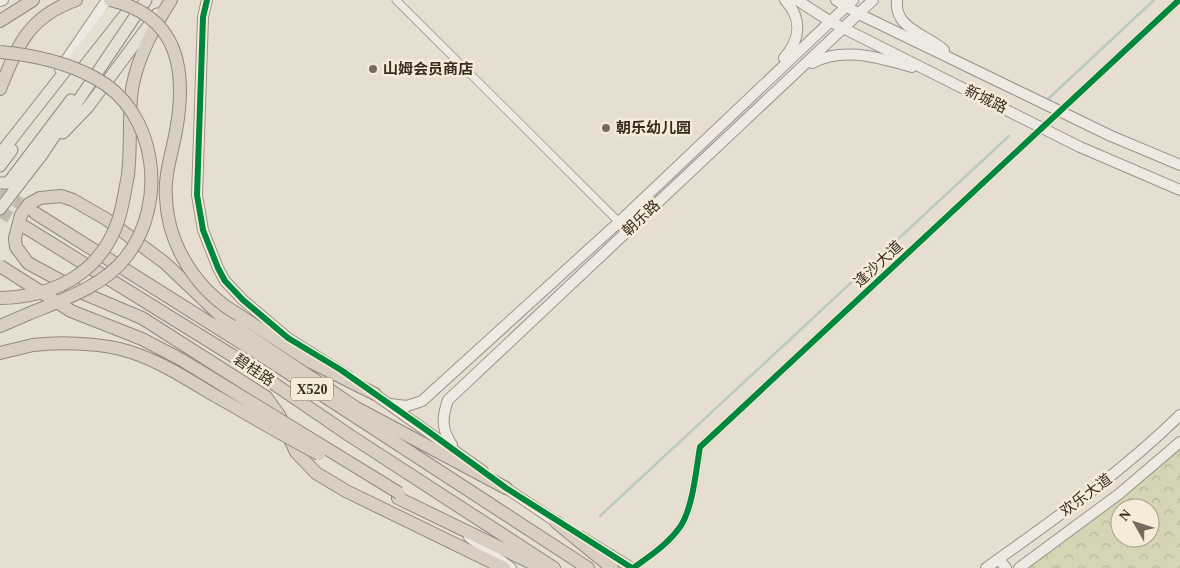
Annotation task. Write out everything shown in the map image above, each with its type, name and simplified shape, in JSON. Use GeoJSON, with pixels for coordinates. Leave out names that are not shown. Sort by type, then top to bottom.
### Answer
{"type":"FeatureCollection","features":[{"type":"Feature","properties":{"kind":"highway"},"geometry":{"type":"LineString","coordinates":[[0,21],[33,0]]}},
{"type":"Feature","properties":{"kind":"highway"},"geometry":{"type":"LineString","coordinates":[[0,89],[18,46],[28,30],[40,18],[52,10],[76,0]]}},
{"type":"Feature","properties":{"kind":"highway"},"geometry":{"type":"LineString","coordinates":[[109,0],[136,9],[149,18],[168,37],[175,52],[181,77],[180,106],[166,178],[167,214],[175,240],[186,265],[209,292],[239,315],[311,362],[374,394]]}},
{"type":"Feature","properties":{"kind":"highway"},"geometry":{"type":"LineString","coordinates":[[0,298],[18,298],[58,288],[74,278],[97,258],[118,221],[128,175],[131,147],[132,95],[141,58],[169,0]]}},
{"type":"Feature","properties":{"kind":"highway"},"geometry":{"type":"LineString","coordinates":[[0,52],[57,62],[97,78],[108,87],[122,99],[139,124],[153,178],[151,204],[144,227],[126,258],[111,272],[91,286],[0,326]]}},
{"type":"Feature","properties":{"kind":"highway"},"geometry":{"type":"LineString","coordinates":[[355,407],[225,320],[165,263],[106,219],[84,206],[73,200],[50,196],[40,198],[29,204],[21,215],[16,226],[16,247],[28,263],[85,294],[142,318],[266,397],[279,415],[296,452],[316,473],[346,491],[504,568]]}},
{"type":"Feature","properties":{"kind":"highway","name":"X520"},"geometry":{"type":"LineString","coordinates":[[35,213],[588,568]]}},
{"type":"Feature","properties":{"kind":"highway","name":"碧桂路"},"geometry":{"type":"LineString","coordinates":[[25,227],[238,360],[349,435],[554,568]]}},
{"type":"Feature","properties":{"kind":"highway"},"geometry":{"type":"LineString","coordinates":[[0,266],[72,311],[142,339],[182,360],[398,495]]}},
{"type":"Feature","properties":{"kind":"highway"},"geometry":{"type":"LineString","coordinates":[[0,353],[33,345],[65,344],[120,349],[145,358],[174,371],[286,437],[454,526],[542,568]]}},
{"type":"Feature","properties":{"kind":"highway"},"geometry":{"type":"LineString","coordinates":[[285,372],[355,407],[506,488]]}},
{"type":"Feature","properties":{"kind":"highway"},"geometry":{"type":"LineString","coordinates":[[556,522],[612,568]]}},
{"type":"Feature","properties":{"kind":"main road"},"geometry":{"type":"LineString","coordinates":[[0,166],[121,0]]}},
{"type":"Feature","properties":{"kind":"main road"},"geometry":{"type":"LineString","coordinates":[[0,209],[41,156],[146,0]]}},
{"type":"Feature","properties":{"kind":"main road"},"geometry":{"type":"LineString","coordinates":[[41,156],[88,107],[169,0]]}},
{"type":"Feature","properties":{"kind":"main road"},"geometry":{"type":"LineString","coordinates":[[0,154],[32,110],[92,39]]}},
{"type":"Feature","properties":{"kind":"main road"},"geometry":{"type":"LineString","coordinates":[[0,183],[8,183],[62,111],[100,66]]}},
{"type":"Feature","properties":{"kind":"street"},"geometry":{"type":"LineString","coordinates":[[32,110],[109,0]]}},
{"type":"Feature","properties":{"kind":"street"},"geometry":{"type":"LineString","coordinates":[[207,0],[203,17],[197,182],[203,230],[225,281],[243,300],[288,338],[341,370],[556,522],[633,568]]}},
{"type":"Feature","properties":{"kind":"street"},"geometry":{"type":"LineString","coordinates":[[396,0],[619,222]]}},
{"type":"Feature","properties":{"kind":"street"},"geometry":{"type":"LineString","coordinates":[[759,90],[794,46],[799,23],[793,8],[785,0]]}},
{"type":"Feature","properties":{"kind":"street","name":"新城路"},"geometry":{"type":"LineString","coordinates":[[798,0],[831,22],[1042,128],[1080,147],[1180,191]]}},
{"type":"Feature","properties":{"kind":"street","name":"新城路"},"geometry":{"type":"LineString","coordinates":[[836,0],[849,3],[859,14],[1111,136],[1180,166]]}},
{"type":"Feature","properties":{"kind":"street","name":"朝乐路"},"geometry":{"type":"LineString","coordinates":[[455,450],[446,436],[442,418],[448,400],[873,0]]}},
{"type":"Feature","properties":{"kind":"street"},"geometry":{"type":"LineString","coordinates":[[897,0],[898,16],[904,24],[928,37],[952,58]]}},
{"type":"Feature","properties":{"kind":"street","name":"逢沙大道"},"geometry":{"type":"LineString","coordinates":[[633,568],[660,549],[681,526],[691,494],[700,447],[1179,0]]}},
{"type":"Feature","properties":{"kind":"street","name":"朝乐路"},"geometry":{"type":"LineString","coordinates":[[389,404],[407,406],[422,401],[619,222],[849,3]]}},
{"type":"Feature","properties":{"kind":"street"},"geometry":{"type":"LineString","coordinates":[[800,69],[822,58],[859,55],[933,73]]}},
{"type":"Feature","properties":{"kind":"street"},"geometry":{"type":"LineString","coordinates":[[458,368],[449,381],[451,386],[456,387],[470,380]]}},
{"type":"Feature","properties":{"kind":"street"},"geometry":{"type":"LineString","coordinates":[[1165,430],[1180,411]]}},
{"type":"Feature","properties":{"kind":"street","name":"欢乐大道"},"geometry":{"type":"LineString","coordinates":[[986,568],[1115,473],[1180,415]]}},
{"type":"Feature","properties":{"kind":"street","name":"欢乐大道"},"geometry":{"type":"LineString","coordinates":[[1019,568],[1119,494],[1180,442]]}},
{"type":"Feature","properties":{"kind":"street"},"geometry":{"type":"LineString","coordinates":[[454,526],[511,568]]}},
{"type":"Feature","properties":{"kind":"street"},"geometry":{"type":"LineString","coordinates":[[999,559],[1006,568]]}},
{"type":"Feature","properties":{"kind":"green space"},"geometry":{"type":"Polygon","coordinates":[[[1180,448],[1180,568],[1021,568],[1110,501],[1110,548],[1160,548],[1160,498],[1114,498],[1180,448]]]}},
{"type":"Feature","properties":{"kind":"waterway"},"geometry":{"type":"LineString","coordinates":[[1048,99],[1154,0]]}},
{"type":"Feature","properties":{"kind":"waterway"},"geometry":{"type":"LineString","coordinates":[[600,516],[1009,136]]}},
{"type":"Feature","properties":{"kind":"tunnel"},"geometry":{"type":"LineString","coordinates":[[0,191],[35,213]]}},
{"type":"Feature","properties":{"kind":"tunnel"},"geometry":{"type":"LineString","coordinates":[[0,211],[25,227]]}},
{"type":"Feature","properties":{"kind":"cycle path"},"geometry":{"type":"LineString","coordinates":[[207,0],[203,17],[197,195],[203,230],[225,281],[243,300],[288,338],[341,370],[506,488],[632,568]]}},
{"type":"Feature","properties":{"kind":"cycle path"},"geometry":{"type":"LineString","coordinates":[[633,568],[664,544],[680,527],[688,510],[700,447],[1179,0]]}},
{"type":"Feature","properties":{"kind":"place","name":"山姆会员商店"},"geometry":{"type":"Point","coordinates":[373,69]}},
{"type":"Feature","properties":{"kind":"place","name":"朝乐幼儿园"},"geometry":{"type":"Point","coordinates":[606,128]}}]}
